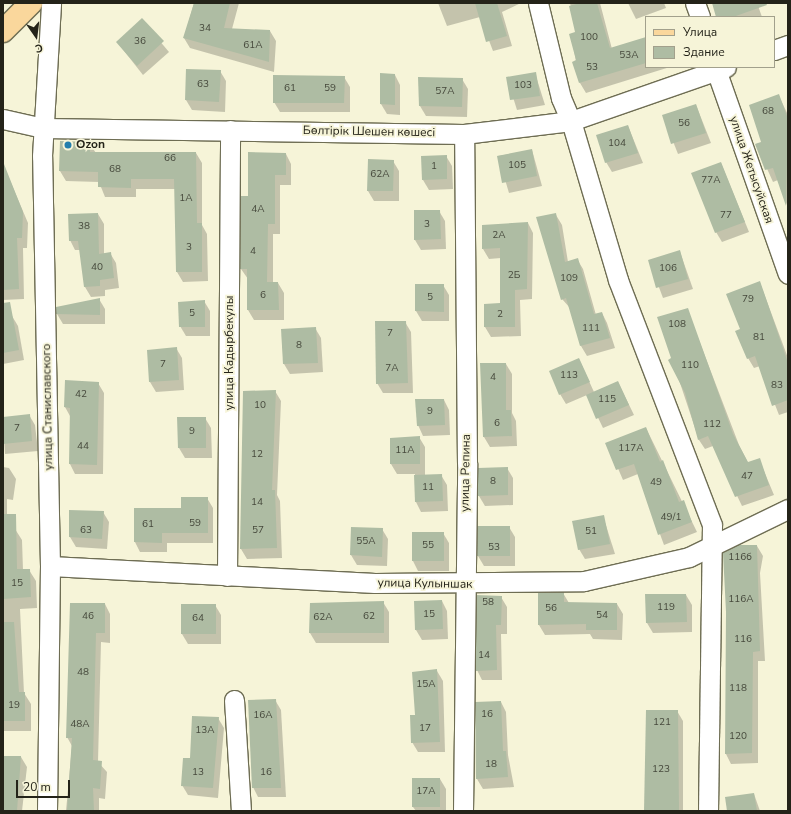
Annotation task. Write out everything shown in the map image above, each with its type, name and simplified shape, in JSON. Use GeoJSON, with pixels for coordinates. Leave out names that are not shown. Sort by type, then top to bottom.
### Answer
{"type":"FeatureCollection","features":[{"type":"Feature","properties":{"kind":"main road"},"geometry":{"type":"LineString","coordinates":[[3,31],[31,3]]}},
{"type":"Feature","properties":{"kind":"street","name":"улица Станиславского"},"geometry":{"type":"LineString","coordinates":[[47,811],[50,566],[43,128],[51,3]]}},
{"type":"Feature","properties":{"kind":"street"},"geometry":{"type":"LineString","coordinates":[[538,3],[561,98],[571,121],[618,280],[712,525],[708,811]]}},
{"type":"Feature","properties":{"kind":"street"},"geometry":{"type":"LineString","coordinates":[[695,3],[700,16]]}},
{"type":"Feature","properties":{"kind":"street"},"geometry":{"type":"LineString","coordinates":[[775,50],[788,45]]}},
{"type":"Feature","properties":{"kind":"street","name":"Бөлтірік Шешен көшесі"},"geometry":{"type":"LineString","coordinates":[[3,120],[43,128],[464,134],[571,121],[719,68]]}},
{"type":"Feature","properties":{"kind":"street","name":"улица Жетысуйская"},"geometry":{"type":"LineString","coordinates":[[719,68],[788,274]]}},
{"type":"Feature","properties":{"kind":"street","name":"улица Кадырбекулы"},"geometry":{"type":"LineString","coordinates":[[227,576],[230,130]]}},
{"type":"Feature","properties":{"kind":"street","name":"улица Репина"},"geometry":{"type":"LineString","coordinates":[[462,811],[465,584],[464,134]]}},
{"type":"Feature","properties":{"kind":"street","name":"улица Кулыншак"},"geometry":{"type":"LineString","coordinates":[[50,566],[227,576],[465,584],[584,581],[651,568],[689,557],[711,544],[788,509]]}},
{"type":"Feature","properties":{"kind":"street"},"geometry":{"type":"LineString","coordinates":[[234,700],[241,811]]}},
{"type":"Feature","properties":{"kind":"building"},"geometry":{"type":"Polygon","coordinates":[[[194,3],[230,3],[224,28],[270,30],[269,62],[183,38],[194,3]]]}},
{"type":"Feature","properties":{"kind":"building"},"geometry":{"type":"Polygon","coordinates":[[[475,3],[497,3],[507,36],[486,42],[475,3]]]}},
{"type":"Feature","properties":{"kind":"building"},"geometry":{"type":"Polygon","coordinates":[[[580,3],[597,3],[610,48],[645,37],[645,63],[579,83],[572,62],[576,60],[569,34],[575,32],[569,6],[580,3]]]}},
{"type":"Feature","properties":{"kind":"building"},"geometry":{"type":"Polygon","coordinates":[[[712,3],[766,3],[767,5],[736,16],[716,16],[712,3]]]}},
{"type":"Feature","properties":{"kind":"building"},"geometry":{"type":"Polygon","coordinates":[[[142,18],[164,41],[137,66],[116,42],[142,18]]]}},
{"type":"Feature","properties":{"kind":"building"},"geometry":{"type":"Polygon","coordinates":[[[186,69],[221,70],[219,102],[185,100],[186,69]]]}},
{"type":"Feature","properties":{"kind":"building"},"geometry":{"type":"Polygon","coordinates":[[[536,72],[540,96],[510,100],[506,77],[536,72]]]}},
{"type":"Feature","properties":{"kind":"building"},"geometry":{"type":"Polygon","coordinates":[[[380,73],[395,74],[395,105],[380,104],[380,73]]]}},
{"type":"Feature","properties":{"kind":"building"},"geometry":{"type":"Polygon","coordinates":[[[273,75],[345,76],[344,103],[273,103],[273,75]]]}},
{"type":"Feature","properties":{"kind":"building"},"geometry":{"type":"Polygon","coordinates":[[[418,77],[463,78],[462,107],[419,106],[418,77]]]}},
{"type":"Feature","properties":{"kind":"building"},"geometry":{"type":"Polygon","coordinates":[[[779,94],[788,119],[786,206],[773,168],[765,170],[755,144],[761,142],[749,105],[779,94]]]}},
{"type":"Feature","properties":{"kind":"building"},"geometry":{"type":"Polygon","coordinates":[[[696,104],[706,133],[671,144],[662,115],[696,104]]]}},
{"type":"Feature","properties":{"kind":"building"},"geometry":{"type":"Polygon","coordinates":[[[628,125],[638,153],[605,163],[596,135],[628,125]]]}},
{"type":"Feature","properties":{"kind":"building"},"geometry":{"type":"Polygon","coordinates":[[[60,141],[90,142],[90,152],[196,152],[197,223],[202,223],[202,272],[176,272],[174,179],[131,179],[131,188],[98,187],[98,172],[59,171],[60,141]]]}},
{"type":"Feature","properties":{"kind":"building"},"geometry":{"type":"Polygon","coordinates":[[[532,149],[537,176],[502,183],[497,156],[532,149]]]}},
{"type":"Feature","properties":{"kind":"building"},"geometry":{"type":"Polygon","coordinates":[[[248,152],[286,153],[286,175],[275,175],[275,224],[268,224],[267,282],[278,282],[279,310],[247,310],[247,269],[240,269],[241,196],[248,196],[248,152]]]}},
{"type":"Feature","properties":{"kind":"building"},"geometry":{"type":"Polygon","coordinates":[[[447,155],[447,179],[422,180],[421,156],[447,155]]]}},
{"type":"Feature","properties":{"kind":"building"},"geometry":{"type":"Polygon","coordinates":[[[368,159],[394,160],[393,191],[367,191],[368,159]]]}},
{"type":"Feature","properties":{"kind":"building"},"geometry":{"type":"Polygon","coordinates":[[[721,162],[745,222],[715,233],[691,173],[721,162]]]}},
{"type":"Feature","properties":{"kind":"building"},"geometry":{"type":"Polygon","coordinates":[[[4,164],[23,212],[22,238],[17,238],[19,289],[3,290],[4,164]]]}},
{"type":"Feature","properties":{"kind":"building"},"geometry":{"type":"Polygon","coordinates":[[[414,210],[440,210],[441,239],[414,240],[414,210]]]}},
{"type":"Feature","properties":{"kind":"building"},"geometry":{"type":"Polygon","coordinates":[[[98,213],[99,254],[111,252],[114,278],[100,280],[100,286],[84,287],[78,241],[69,241],[68,214],[98,213]]]}},
{"type":"Feature","properties":{"kind":"building"},"geometry":{"type":"Polygon","coordinates":[[[556,213],[565,262],[578,258],[594,314],[602,312],[610,338],[580,346],[566,298],[561,300],[536,217],[556,213]]]}},
{"type":"Feature","properties":{"kind":"building"},"geometry":{"type":"Polygon","coordinates":[[[528,222],[527,289],[515,290],[515,327],[484,327],[484,304],[500,303],[500,248],[482,249],[482,225],[528,222]]]}},
{"type":"Feature","properties":{"kind":"building"},"geometry":{"type":"Polygon","coordinates":[[[680,250],[688,279],[656,288],[648,260],[680,250]]]}},
{"type":"Feature","properties":{"kind":"building"},"geometry":{"type":"Polygon","coordinates":[[[760,281],[788,363],[788,400],[772,406],[755,356],[747,359],[735,331],[740,329],[726,294],[760,281]]]}},
{"type":"Feature","properties":{"kind":"building"},"geometry":{"type":"Polygon","coordinates":[[[415,284],[444,284],[444,312],[415,311],[415,284]]]}},
{"type":"Feature","properties":{"kind":"building"},"geometry":{"type":"Polygon","coordinates":[[[100,298],[100,315],[56,314],[56,307],[100,298]]]}},
{"type":"Feature","properties":{"kind":"building"},"geometry":{"type":"Polygon","coordinates":[[[205,300],[205,327],[179,327],[178,302],[205,300]]]}},
{"type":"Feature","properties":{"kind":"building"},"geometry":{"type":"Polygon","coordinates":[[[10,302],[19,350],[3,353],[3,303],[10,302]]]}},
{"type":"Feature","properties":{"kind":"building"},"geometry":{"type":"Polygon","coordinates":[[[688,308],[733,434],[748,462],[760,458],[769,485],[735,497],[708,436],[698,440],[685,393],[668,360],[671,358],[657,317],[688,308]]]}},
{"type":"Feature","properties":{"kind":"building"},"geometry":{"type":"Polygon","coordinates":[[[375,321],[406,321],[408,383],[376,384],[375,321]]]}},
{"type":"Feature","properties":{"kind":"building"},"geometry":{"type":"Polygon","coordinates":[[[316,327],[318,363],[283,364],[281,329],[316,327]]]}},
{"type":"Feature","properties":{"kind":"building"},"geometry":{"type":"Polygon","coordinates":[[[177,347],[179,380],[149,382],[147,350],[177,347]]]}},
{"type":"Feature","properties":{"kind":"building"},"geometry":{"type":"Polygon","coordinates":[[[579,358],[590,382],[559,395],[549,371],[579,358]]]}},
{"type":"Feature","properties":{"kind":"building"},"geometry":{"type":"Polygon","coordinates":[[[480,363],[506,363],[506,410],[511,410],[512,436],[483,437],[480,363]]]}},
{"type":"Feature","properties":{"kind":"building"},"geometry":{"type":"Polygon","coordinates":[[[65,380],[99,382],[97,465],[69,464],[70,408],[64,407],[65,380]]]}},
{"type":"Feature","properties":{"kind":"building"},"geometry":{"type":"Polygon","coordinates":[[[618,381],[629,405],[596,419],[586,395],[618,381]]]}},
{"type":"Feature","properties":{"kind":"building"},"geometry":{"type":"Polygon","coordinates":[[[276,390],[272,490],[275,490],[277,548],[240,549],[243,391],[276,390]]]}},
{"type":"Feature","properties":{"kind":"building"},"geometry":{"type":"Polygon","coordinates":[[[415,399],[444,399],[445,425],[417,426],[415,399]]]}},
{"type":"Feature","properties":{"kind":"building"},"geometry":{"type":"Polygon","coordinates":[[[30,414],[32,441],[3,444],[3,417],[30,414]]]}},
{"type":"Feature","properties":{"kind":"building"},"geometry":{"type":"Polygon","coordinates":[[[177,417],[206,417],[206,448],[178,448],[177,417]]]}},
{"type":"Feature","properties":{"kind":"building"},"geometry":{"type":"Polygon","coordinates":[[[646,427],[660,462],[663,460],[679,502],[684,500],[692,522],[658,535],[634,464],[616,470],[605,443],[646,427]]]}},
{"type":"Feature","properties":{"kind":"building"},"geometry":{"type":"Polygon","coordinates":[[[420,436],[420,464],[390,464],[390,438],[420,436]]]}},
{"type":"Feature","properties":{"kind":"building"},"geometry":{"type":"Polygon","coordinates":[[[508,467],[508,495],[478,496],[478,468],[508,467]]]}},
{"type":"Feature","properties":{"kind":"building"},"geometry":{"type":"Polygon","coordinates":[[[442,474],[443,501],[415,502],[414,475],[442,474]]]}},
{"type":"Feature","properties":{"kind":"building"},"geometry":{"type":"Polygon","coordinates":[[[181,497],[208,497],[208,533],[162,533],[162,543],[134,542],[134,508],[181,508],[181,497]]]}},
{"type":"Feature","properties":{"kind":"building"},"geometry":{"type":"Polygon","coordinates":[[[69,510],[104,511],[102,539],[69,537],[69,510]]]}},
{"type":"Feature","properties":{"kind":"building"},"geometry":{"type":"Polygon","coordinates":[[[3,514],[16,514],[17,569],[30,569],[31,597],[3,599],[3,514]]]}},
{"type":"Feature","properties":{"kind":"building"},"geometry":{"type":"Polygon","coordinates":[[[604,515],[610,544],[578,550],[572,521],[604,515]]]}},
{"type":"Feature","properties":{"kind":"building"},"geometry":{"type":"Polygon","coordinates":[[[477,526],[510,526],[510,556],[477,556],[477,526]]]}},
{"type":"Feature","properties":{"kind":"building"},"geometry":{"type":"Polygon","coordinates":[[[351,527],[383,528],[382,557],[350,555],[351,527]]]}},
{"type":"Feature","properties":{"kind":"building"},"geometry":{"type":"Polygon","coordinates":[[[412,532],[444,532],[444,561],[412,561],[412,532]]]}},
{"type":"Feature","properties":{"kind":"building"},"geometry":{"type":"Polygon","coordinates":[[[738,545],[757,545],[760,651],[753,652],[752,753],[725,754],[726,612],[723,553],[738,545]]]}},
{"type":"Feature","properties":{"kind":"building"},"geometry":{"type":"Polygon","coordinates":[[[564,592],[564,602],[617,603],[617,630],[586,630],[586,624],[538,625],[538,593],[564,592]]]}},
{"type":"Feature","properties":{"kind":"building"},"geometry":{"type":"Polygon","coordinates":[[[645,594],[686,594],[687,622],[646,623],[645,594]]]}},
{"type":"Feature","properties":{"kind":"building"},"geometry":{"type":"Polygon","coordinates":[[[476,595],[502,596],[501,625],[496,625],[497,670],[476,671],[476,595]]]}},
{"type":"Feature","properties":{"kind":"building"},"geometry":{"type":"Polygon","coordinates":[[[442,600],[443,629],[415,630],[414,601],[442,600]]]}},
{"type":"Feature","properties":{"kind":"building"},"geometry":{"type":"Polygon","coordinates":[[[384,601],[384,633],[309,633],[310,603],[384,601]]]}},
{"type":"Feature","properties":{"kind":"building"},"geometry":{"type":"Polygon","coordinates":[[[70,603],[105,603],[105,633],[96,633],[93,760],[102,761],[100,789],[93,788],[94,811],[67,811],[72,738],[66,738],[70,603]]]}},
{"type":"Feature","properties":{"kind":"building"},"geometry":{"type":"Polygon","coordinates":[[[181,604],[216,604],[216,634],[181,634],[181,604]]]}},
{"type":"Feature","properties":{"kind":"building"},"geometry":{"type":"Polygon","coordinates":[[[3,622],[14,622],[19,692],[25,692],[25,721],[3,721],[3,622]]]}},
{"type":"Feature","properties":{"kind":"building"},"geometry":{"type":"Polygon","coordinates":[[[437,669],[440,742],[411,743],[410,715],[415,715],[412,672],[437,669]]]}},
{"type":"Feature","properties":{"kind":"building"},"geometry":{"type":"Polygon","coordinates":[[[276,699],[281,788],[252,788],[248,700],[276,699]]]}},
{"type":"Feature","properties":{"kind":"building"},"geometry":{"type":"Polygon","coordinates":[[[501,701],[503,751],[506,751],[508,777],[476,779],[475,702],[501,701]]]}},
{"type":"Feature","properties":{"kind":"building"},"geometry":{"type":"Polygon","coordinates":[[[646,710],[678,710],[679,811],[644,811],[646,710]]]}},
{"type":"Feature","properties":{"kind":"building"},"geometry":{"type":"Polygon","coordinates":[[[192,716],[219,717],[213,788],[181,786],[183,758],[190,758],[192,716]]]}},
{"type":"Feature","properties":{"kind":"building"},"geometry":{"type":"Polygon","coordinates":[[[3,756],[21,756],[17,811],[3,811],[3,756]]]}},
{"type":"Feature","properties":{"kind":"building"},"geometry":{"type":"Polygon","coordinates":[[[412,778],[440,778],[440,807],[412,807],[412,778]]]}},
{"type":"Feature","properties":{"kind":"building"},"geometry":{"type":"Polygon","coordinates":[[[754,793],[757,811],[727,811],[725,797],[754,793]]]}},
{"type":"Feature","properties":{"kind":"place","name":"Ozon"},"geometry":{"type":"Point","coordinates":[68,145]}}]}
